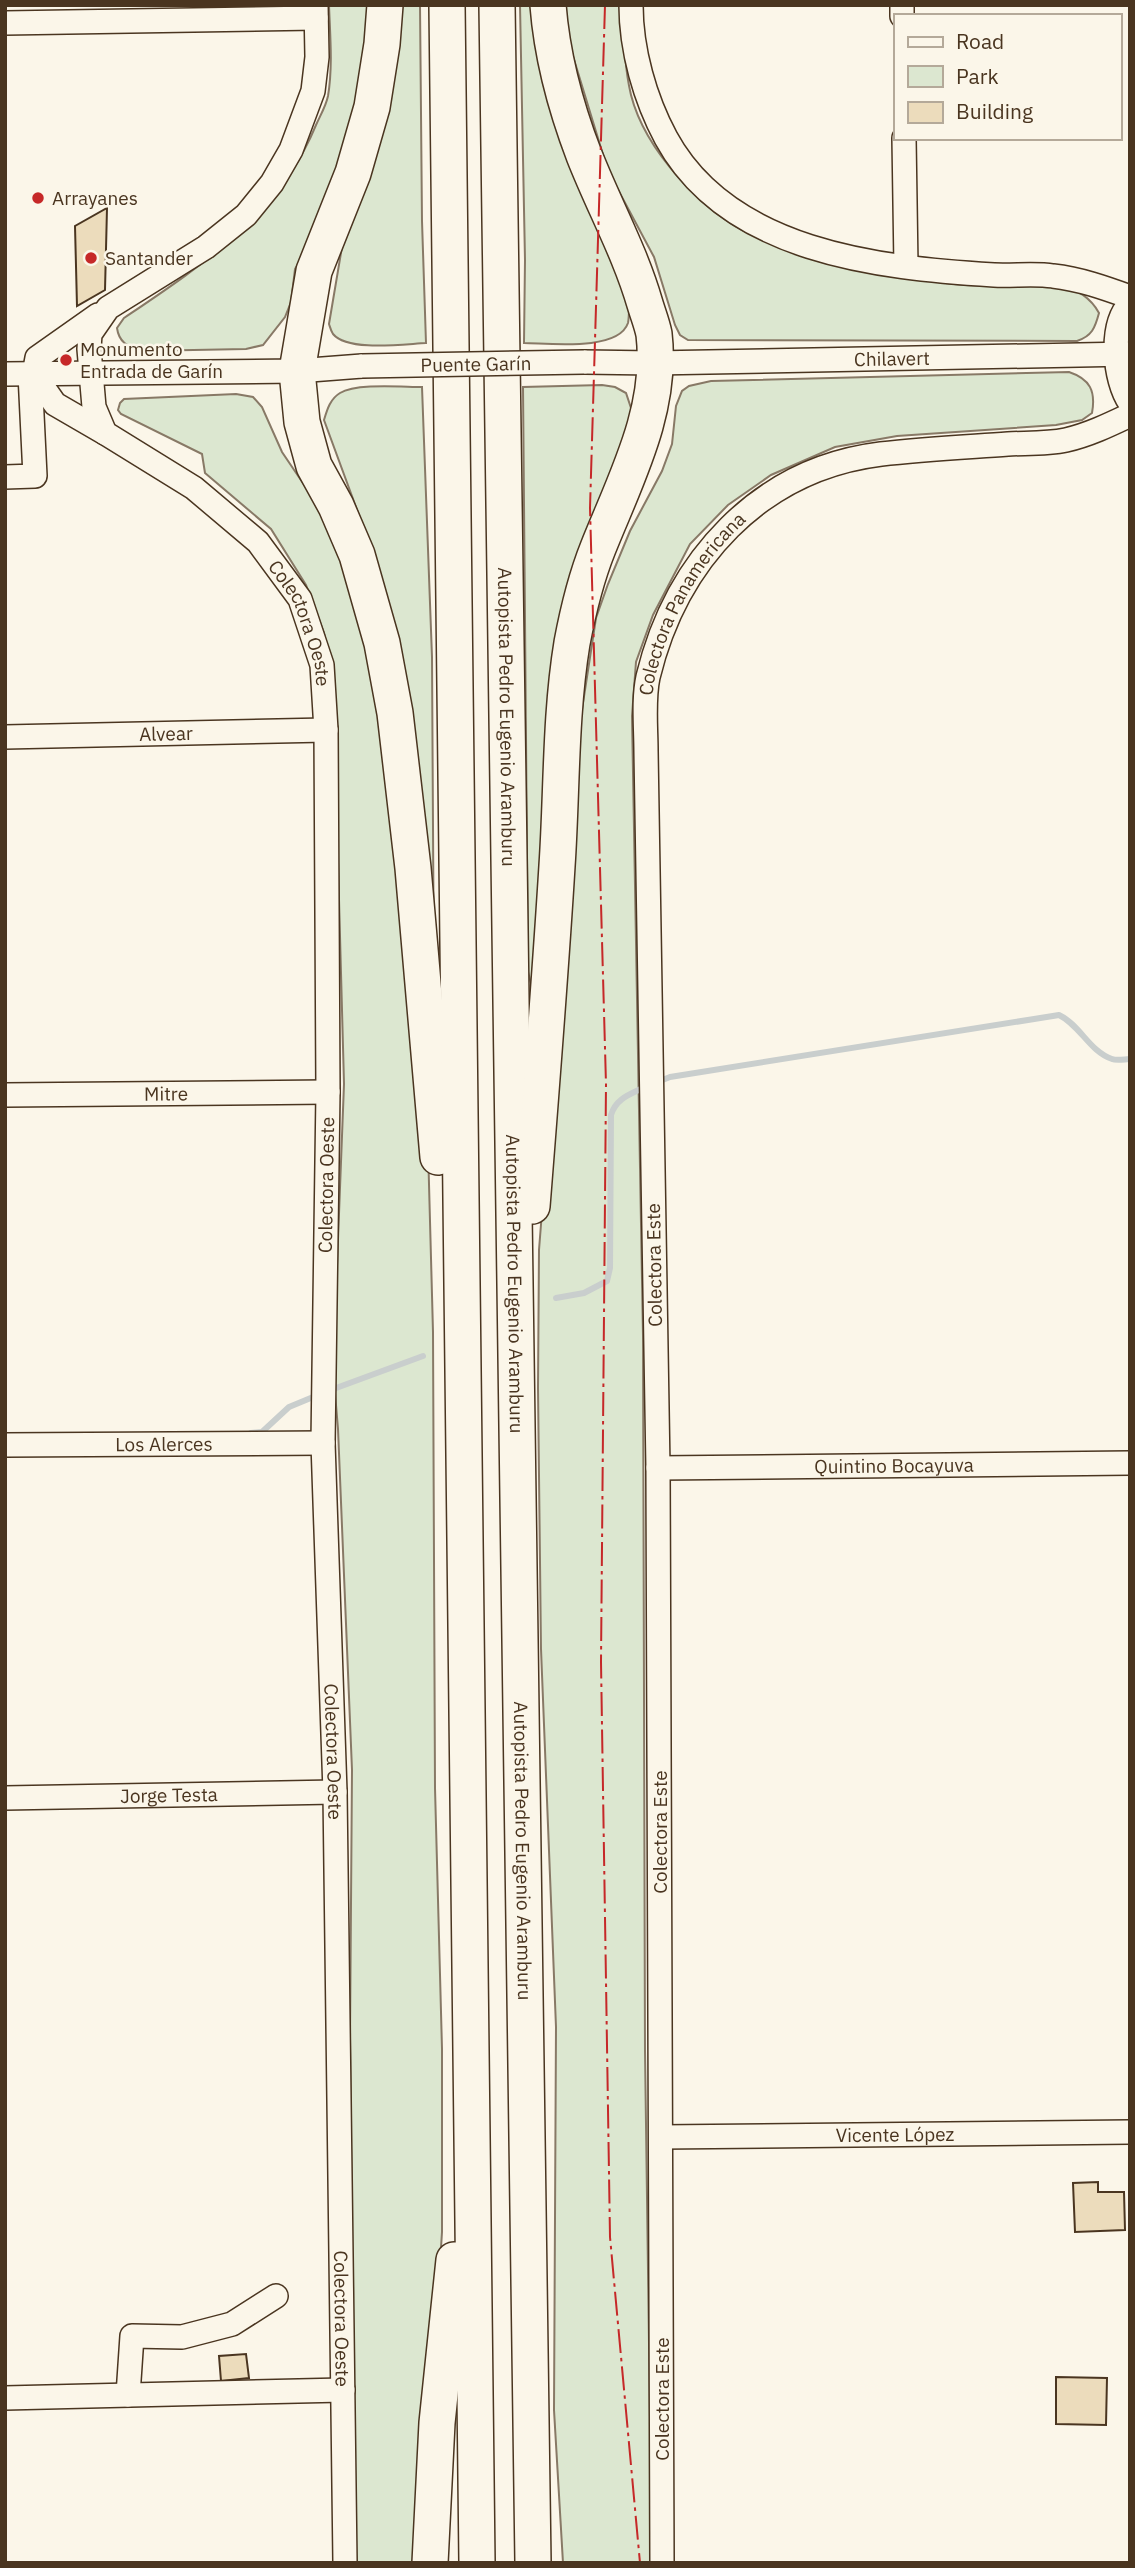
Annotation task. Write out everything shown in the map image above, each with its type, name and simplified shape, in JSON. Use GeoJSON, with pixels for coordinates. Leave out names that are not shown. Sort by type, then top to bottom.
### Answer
{"type":"FeatureCollection","features":[{"type":"Feature","properties":{"kind":"highway"},"geometry":{"type":"LineString","coordinates":[[385,5],[372,107],[353,173],[314,271],[297,371],[302,422],[314,466],[336,506],[357,555],[382,643],[395,713],[413,868],[443,1222],[462,1398]]}},
{"type":"Feature","properties":{"kind":"highway"},"geometry":{"type":"LineString","coordinates":[[446,5],[477,2563]]}},
{"type":"Feature","properties":{"kind":"highway","name":"Autopista Pedro Eugenio Aramburu"},"geometry":{"type":"LineString","coordinates":[[497,5],[533,2563]]}},
{"type":"Feature","properties":{"kind":"highway"},"geometry":{"type":"LineString","coordinates":[[515,1419],[557,865],[566,692],[572,644],[597,551],[633,467],[652,398],[654,363],[654,333],[636,274],[584,156],[564,96],[548,5]]}},
{"type":"Feature","properties":{"kind":"highway"},"geometry":{"type":"LineString","coordinates":[[430,2563],[437,2423],[454,2266],[468,1879]]}},
{"type":"Feature","properties":{"kind":"highway"},"geometry":{"type":"LineString","coordinates":[[528,2154],[544,2390],[551,2563]]}},
{"type":"Feature","properties":{"kind":"street"},"geometry":{"type":"LineString","coordinates":[[5,23],[316,11],[317,57],[313,91],[291,150],[272,183],[246,215],[205,247],[107,308],[37,358],[32,374],[35,476],[5,477]]}},
{"type":"Feature","properties":{"kind":"street"},"geometry":{"type":"LineString","coordinates":[[631,12],[643,85],[660,128],[677,158],[708,192],[741,217],[777,235],[825,251],[906,266],[996,275],[1051,275],[1093,284],[1130,297]]}},
{"type":"Feature","properties":{"kind":"street"},"geometry":{"type":"LineString","coordinates":[[904,140],[906,266]]}},
{"type":"Feature","properties":{"kind":"street"},"geometry":{"type":"LineString","coordinates":[[1130,304],[1121,314],[1115,332],[1124,354],[1118,374],[1124,395],[1130,403]]}},
{"type":"Feature","properties":{"kind":"street"},"geometry":{"type":"LineString","coordinates":[[105,433],[94,407],[90,334],[107,308]]}},
{"type":"Feature","properties":{"kind":"street","name":"Chilavert"},"geometry":{"type":"LineString","coordinates":[[654,363],[1124,354]]}},
{"type":"Feature","properties":{"kind":"street","name":"Puente Garín"},"geometry":{"type":"LineString","coordinates":[[5,374],[297,371],[362,366],[584,362],[654,363]]}},
{"type":"Feature","properties":{"kind":"street","name":"Colectora Oeste"},"geometry":{"type":"LineString","coordinates":[[32,374],[55,404],[194,488],[239,523],[276,564],[300,599],[322,665],[326,730],[328,1092],[323,1443],[335,1792],[345,2563]]}},
{"type":"Feature","properties":{"kind":"street","name":"Colectora Panamericana"},"geometry":{"type":"LineString","coordinates":[[651,1102],[646,751],[648,680],[663,628],[678,593],[703,555],[730,526],[756,504],[779,489],[840,463],[879,454],[1063,440],[1094,431],[1130,415]]}},
{"type":"Feature","properties":{"kind":"street","name":"Alvear"},"geometry":{"type":"LineString","coordinates":[[5,737],[326,730]]}},
{"type":"Feature","properties":{"kind":"street","name":"Mitre"},"geometry":{"type":"LineString","coordinates":[[5,1095],[328,1092]]}},
{"type":"Feature","properties":{"kind":"street","name":"Colectora Este"},"geometry":{"type":"LineString","coordinates":[[651,1102],[658,1468],[662,2563]]}},
{"type":"Feature","properties":{"kind":"street","name":"Los Alerces"},"geometry":{"type":"LineString","coordinates":[[5,1445],[323,1443]]}},
{"type":"Feature","properties":{"kind":"street","name":"Quintino Bocayuva"},"geometry":{"type":"LineString","coordinates":[[658,1468],[1130,1463]]}},
{"type":"Feature","properties":{"kind":"street","name":"Jorge Testa"},"geometry":{"type":"LineString","coordinates":[[5,1798],[335,1792]]}},
{"type":"Feature","properties":{"kind":"street","name":"Vicente López"},"geometry":{"type":"LineString","coordinates":[[661,2137],[1130,2132]]}},
{"type":"Feature","properties":{"kind":"street"},"geometry":{"type":"LineString","coordinates":[[128,2395],[132,2336],[182,2337],[232,2324],[276,2297]]}},
{"type":"Feature","properties":{"kind":"street"},"geometry":{"type":"LineString","coordinates":[[5,2399],[343,2390]]}},
{"type":"Feature","properties":{"kind":"green space"},"geometry":{"type":"Polygon","coordinates":[[[329,5],[376,5],[370,82],[328,212],[295,269],[291,302],[285,317],[263,345],[246,349],[141,351],[128,345],[122,341],[117,328],[124,318],[181,279],[235,236],[281,186],[300,157],[328,96],[331,62],[329,5]]]}},
{"type":"Feature","properties":{"kind":"green space"},"geometry":{"type":"Polygon","coordinates":[[[395,5],[420,5],[426,343],[363,345],[340,340],[333,334],[329,324],[343,241],[395,5]]]}},
{"type":"Feature","properties":{"kind":"green space"},"geometry":{"type":"Polygon","coordinates":[[[520,5],[540,5],[629,307],[628,323],[622,332],[597,342],[524,343],[520,5]]]}},
{"type":"Feature","properties":{"kind":"green space"},"geometry":{"type":"Polygon","coordinates":[[[562,5],[623,5],[627,73],[638,116],[663,158],[679,177],[696,196],[735,226],[793,251],[913,278],[966,285],[1039,283],[1074,290],[1088,299],[1099,313],[1092,331],[1077,341],[688,340],[680,335],[675,325],[654,257],[608,171],[565,30],[562,5]]]}},
{"type":"Feature","properties":{"kind":"green space"},"geometry":{"type":"Polygon","coordinates":[[[1069,372],[1087,382],[1092,392],[1092,413],[1082,420],[1056,425],[897,436],[835,447],[771,475],[728,505],[690,544],[653,615],[636,662],[632,716],[643,1336],[645,2051],[652,2563],[563,2563],[554,2410],[556,2027],[541,1649],[539,1250],[581,716],[596,618],[630,531],[662,471],[672,444],[676,406],[682,391],[689,386],[711,381],[1069,372]]]}},
{"type":"Feature","properties":{"kind":"green space"},"geometry":{"type":"Polygon","coordinates":[[[379,386],[422,387],[432,657],[434,996],[360,518],[324,420],[334,398],[347,390],[379,386]]]}},
{"type":"Feature","properties":{"kind":"green space"},"geometry":{"type":"Polygon","coordinates":[[[523,387],[615,387],[626,393],[633,414],[597,531],[538,1010],[528,972],[523,387]]]}},
{"type":"Feature","properties":{"kind":"green space"},"geometry":{"type":"Polygon","coordinates":[[[236,394],[253,397],[262,407],[282,452],[311,495],[335,521],[381,667],[428,1147],[433,1332],[435,1788],[442,2049],[442,2232],[421,2563],[355,2563],[350,2038],[352,1770],[338,1429],[333,1369],[344,1084],[333,678],[324,633],[306,585],[271,529],[205,473],[202,454],[121,414],[118,410],[124,399],[236,394]]]}},
{"type":"Feature","properties":{"kind":"building","name":"Santander"},"geometry":{"type":"Polygon","coordinates":[[[107,208],[105,290],[77,306],[75,226],[107,208]]]}},
{"type":"Feature","properties":{"kind":"building"},"geometry":{"type":"Polygon","coordinates":[[[1098,2182],[1098,2192],[1124,2192],[1125,2230],[1075,2232],[1073,2183],[1098,2182]]]}},
{"type":"Feature","properties":{"kind":"building"},"geometry":{"type":"Polygon","coordinates":[[[246,2354],[249,2378],[221,2381],[219,2356],[246,2354]]]}},
{"type":"Feature","properties":{"kind":"building"},"geometry":{"type":"Polygon","coordinates":[[[1056,2377],[1107,2378],[1106,2425],[1056,2424],[1056,2377]]]}},
{"type":"Feature","properties":{"kind":"waterway"},"geometry":{"type":"LineString","coordinates":[[655,1083],[670,1077],[1059,1015],[1104,1056],[1114,1060],[1130,1059]]}},
{"type":"Feature","properties":{"kind":"waterway"},"geometry":{"type":"LineString","coordinates":[[556,1298],[584,1293],[607,1281],[610,1268],[611,1115],[616,1104],[645,1087]]}},
{"type":"Feature","properties":{"kind":"waterway"},"geometry":{"type":"LineString","coordinates":[[328,1391],[423,1356]]}},
{"type":"Feature","properties":{"kind":"waterway"},"geometry":{"type":"LineString","coordinates":[[251,1433],[262,1432],[289,1407],[318,1395]]}},
{"type":"Feature","properties":{"kind":"power"},"geometry":{"type":"LineString","coordinates":[[605,5],[590,508],[606,1084],[601,1662],[610,2237],[640,2563]]}},
{"type":"Feature","properties":{"kind":"place","name":"Arrayanes"},"geometry":{"type":"Point","coordinates":[38,198]}},
{"type":"Feature","properties":{"kind":"place","name":"Santander"},"geometry":{"type":"Point","coordinates":[91,258]}},
{"type":"Feature","properties":{"kind":"place","name":"Monumento Entrada de Garín"},"geometry":{"type":"Point","coordinates":[66,360]}}]}
